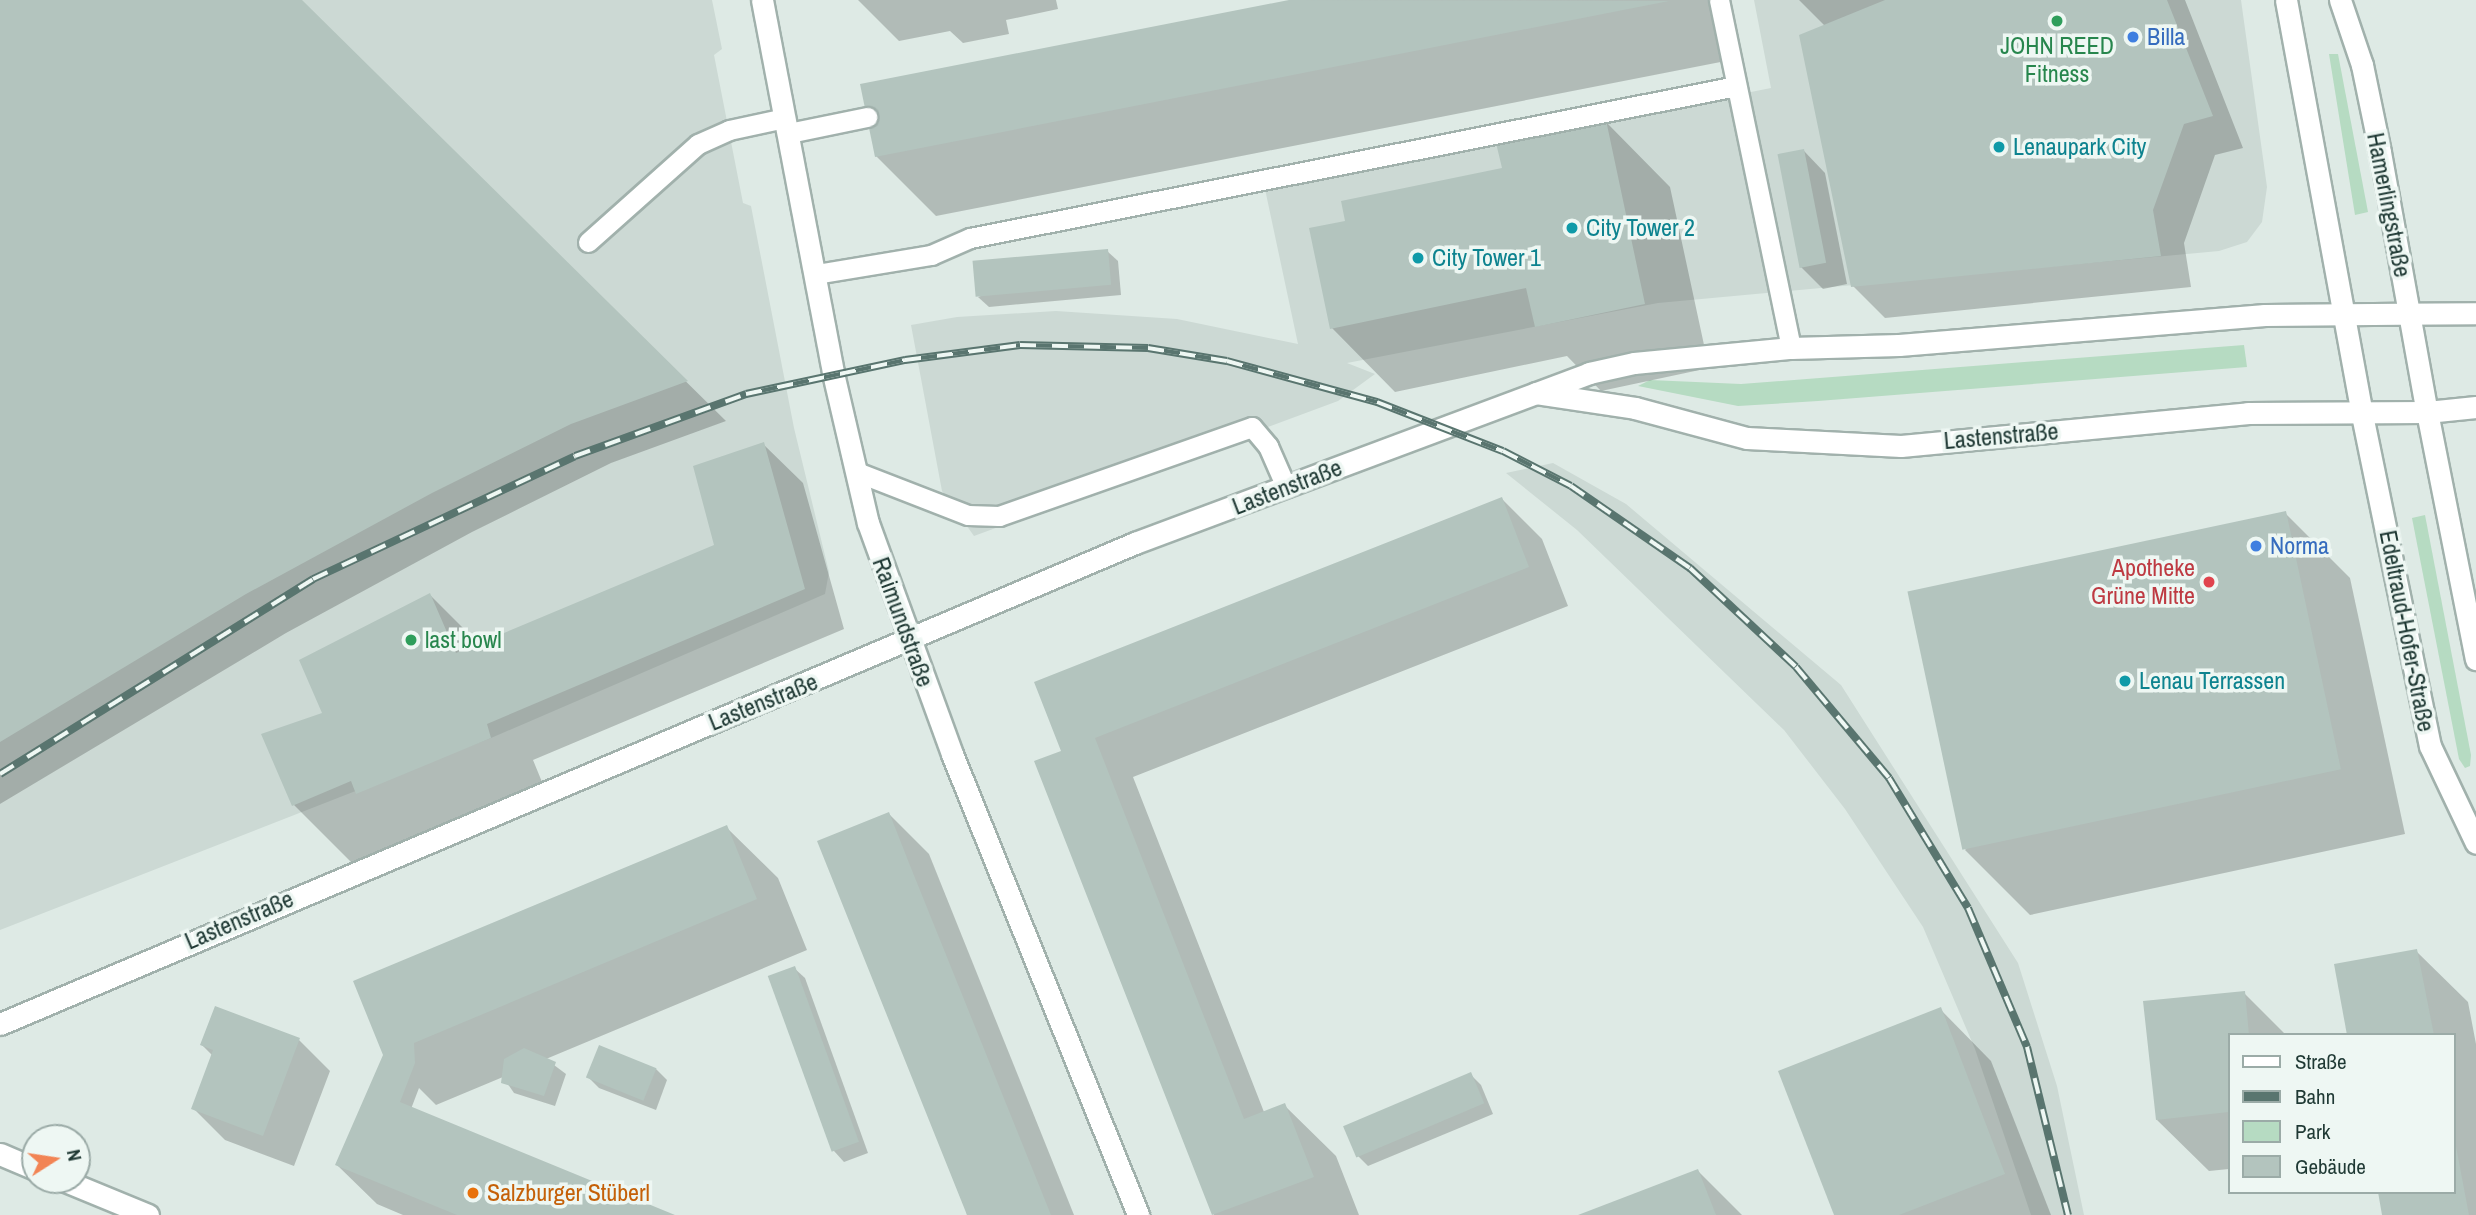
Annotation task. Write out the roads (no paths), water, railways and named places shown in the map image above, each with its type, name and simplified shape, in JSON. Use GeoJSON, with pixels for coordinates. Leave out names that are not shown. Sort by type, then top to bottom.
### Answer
{"type":"FeatureCollection","features":[{"type":"Feature","properties":{"kind":"main road","name":"Raimundstraße"},"geometry":{"type":"LineString","coordinates":[[762,0],[869,523],[909,640],[1138,1215]]}},
{"type":"Feature","properties":{"kind":"main road"},"geometry":{"type":"LineString","coordinates":[[2286,0],[2341,313],[2361,410]]}},
{"type":"Feature","properties":{"kind":"main road","name":"Hamerlingstraße"},"geometry":{"type":"LineString","coordinates":[[2340,0],[2362,65],[2427,412]]}},
{"type":"Feature","properties":{"kind":"main road","name":"Lastenstraße"},"geometry":{"type":"LineString","coordinates":[[0,1024],[1135,543],[1531,392],[1634,363],[1791,348],[1899,345],[2265,314],[2476,313]]}},
{"type":"Feature","properties":{"kind":"main road","name":"Lastenstraße"},"geometry":{"type":"LineString","coordinates":[[1531,392],[1634,408],[1747,438],[1901,446],[2248,413],[2361,410],[2427,412],[2476,407]]}},
{"type":"Feature","properties":{"kind":"main road","name":"Edeltraud-Hofer-Straße"},"geometry":{"type":"LineString","coordinates":[[2361,410],[2430,746],[2476,843]]}},
{"type":"Feature","properties":{"kind":"main road"},"geometry":{"type":"LineString","coordinates":[[2427,412],[2476,659]]}},
{"type":"Feature","properties":{"kind":"main road"},"geometry":{"type":"LineString","coordinates":[[0,1154],[21,1163]]}},
{"type":"Feature","properties":{"kind":"main road"},"geometry":{"type":"LineString","coordinates":[[91,1192],[148,1215]]}},
{"type":"Feature","properties":{"kind":"lane"},"geometry":{"type":"LineString","coordinates":[[1719,0],[1791,348]]}},
{"type":"Feature","properties":{"kind":"lane"},"geometry":{"type":"LineString","coordinates":[[816,274],[931,255],[970,238],[1736,86]]}},
{"type":"Feature","properties":{"kind":"lane"},"geometry":{"type":"LineString","coordinates":[[588,242],[698,144],[729,130],[867,117]]}},
{"type":"Feature","properties":{"kind":"lane"},"geometry":{"type":"LineString","coordinates":[[858,472],[968,515],[999,516],[1252,427],[1268,446],[1286,487]]}},
{"type":"Feature","properties":{"kind":"railway"},"geometry":{"type":"LineString","coordinates":[[0,774],[313,579],[575,456],[746,394],[905,360],[1020,345],[1148,348],[1227,361],[1377,402],[1503,451],[1571,486],[1690,568],[1796,667],[1889,778],[1968,908],[2027,1047],[2068,1215]]}},
{"type":"Feature","properties":{"kind":"place","name":"JOHN REED Fitness"},"geometry":{"type":"Point","coordinates":[2057,21]}},
{"type":"Feature","properties":{"kind":"place","name":"Billa"},"geometry":{"type":"Point","coordinates":[2133,37]}},
{"type":"Feature","properties":{"kind":"place","name":"Lenaupark City"},"geometry":{"type":"Point","coordinates":[1999,147]}},
{"type":"Feature","properties":{"kind":"place","name":"City Tower 2"},"geometry":{"type":"Point","coordinates":[1572,228]}},
{"type":"Feature","properties":{"kind":"place","name":"City Tower 1"},"geometry":{"type":"Point","coordinates":[1418,258]}},
{"type":"Feature","properties":{"kind":"place","name":"Norma"},"geometry":{"type":"Point","coordinates":[2256,546]}},
{"type":"Feature","properties":{"kind":"place","name":"Apotheke Grüne Mitte"},"geometry":{"type":"Point","coordinates":[2209,582]}},
{"type":"Feature","properties":{"kind":"place","name":"last bowl"},"geometry":{"type":"Point","coordinates":[411,640]}},
{"type":"Feature","properties":{"kind":"place","name":"Lenau Terrassen"},"geometry":{"type":"Point","coordinates":[2125,681]}},
{"type":"Feature","properties":{"kind":"place","name":"Salzburger Stüberl"},"geometry":{"type":"Point","coordinates":[473,1193]}}]}
